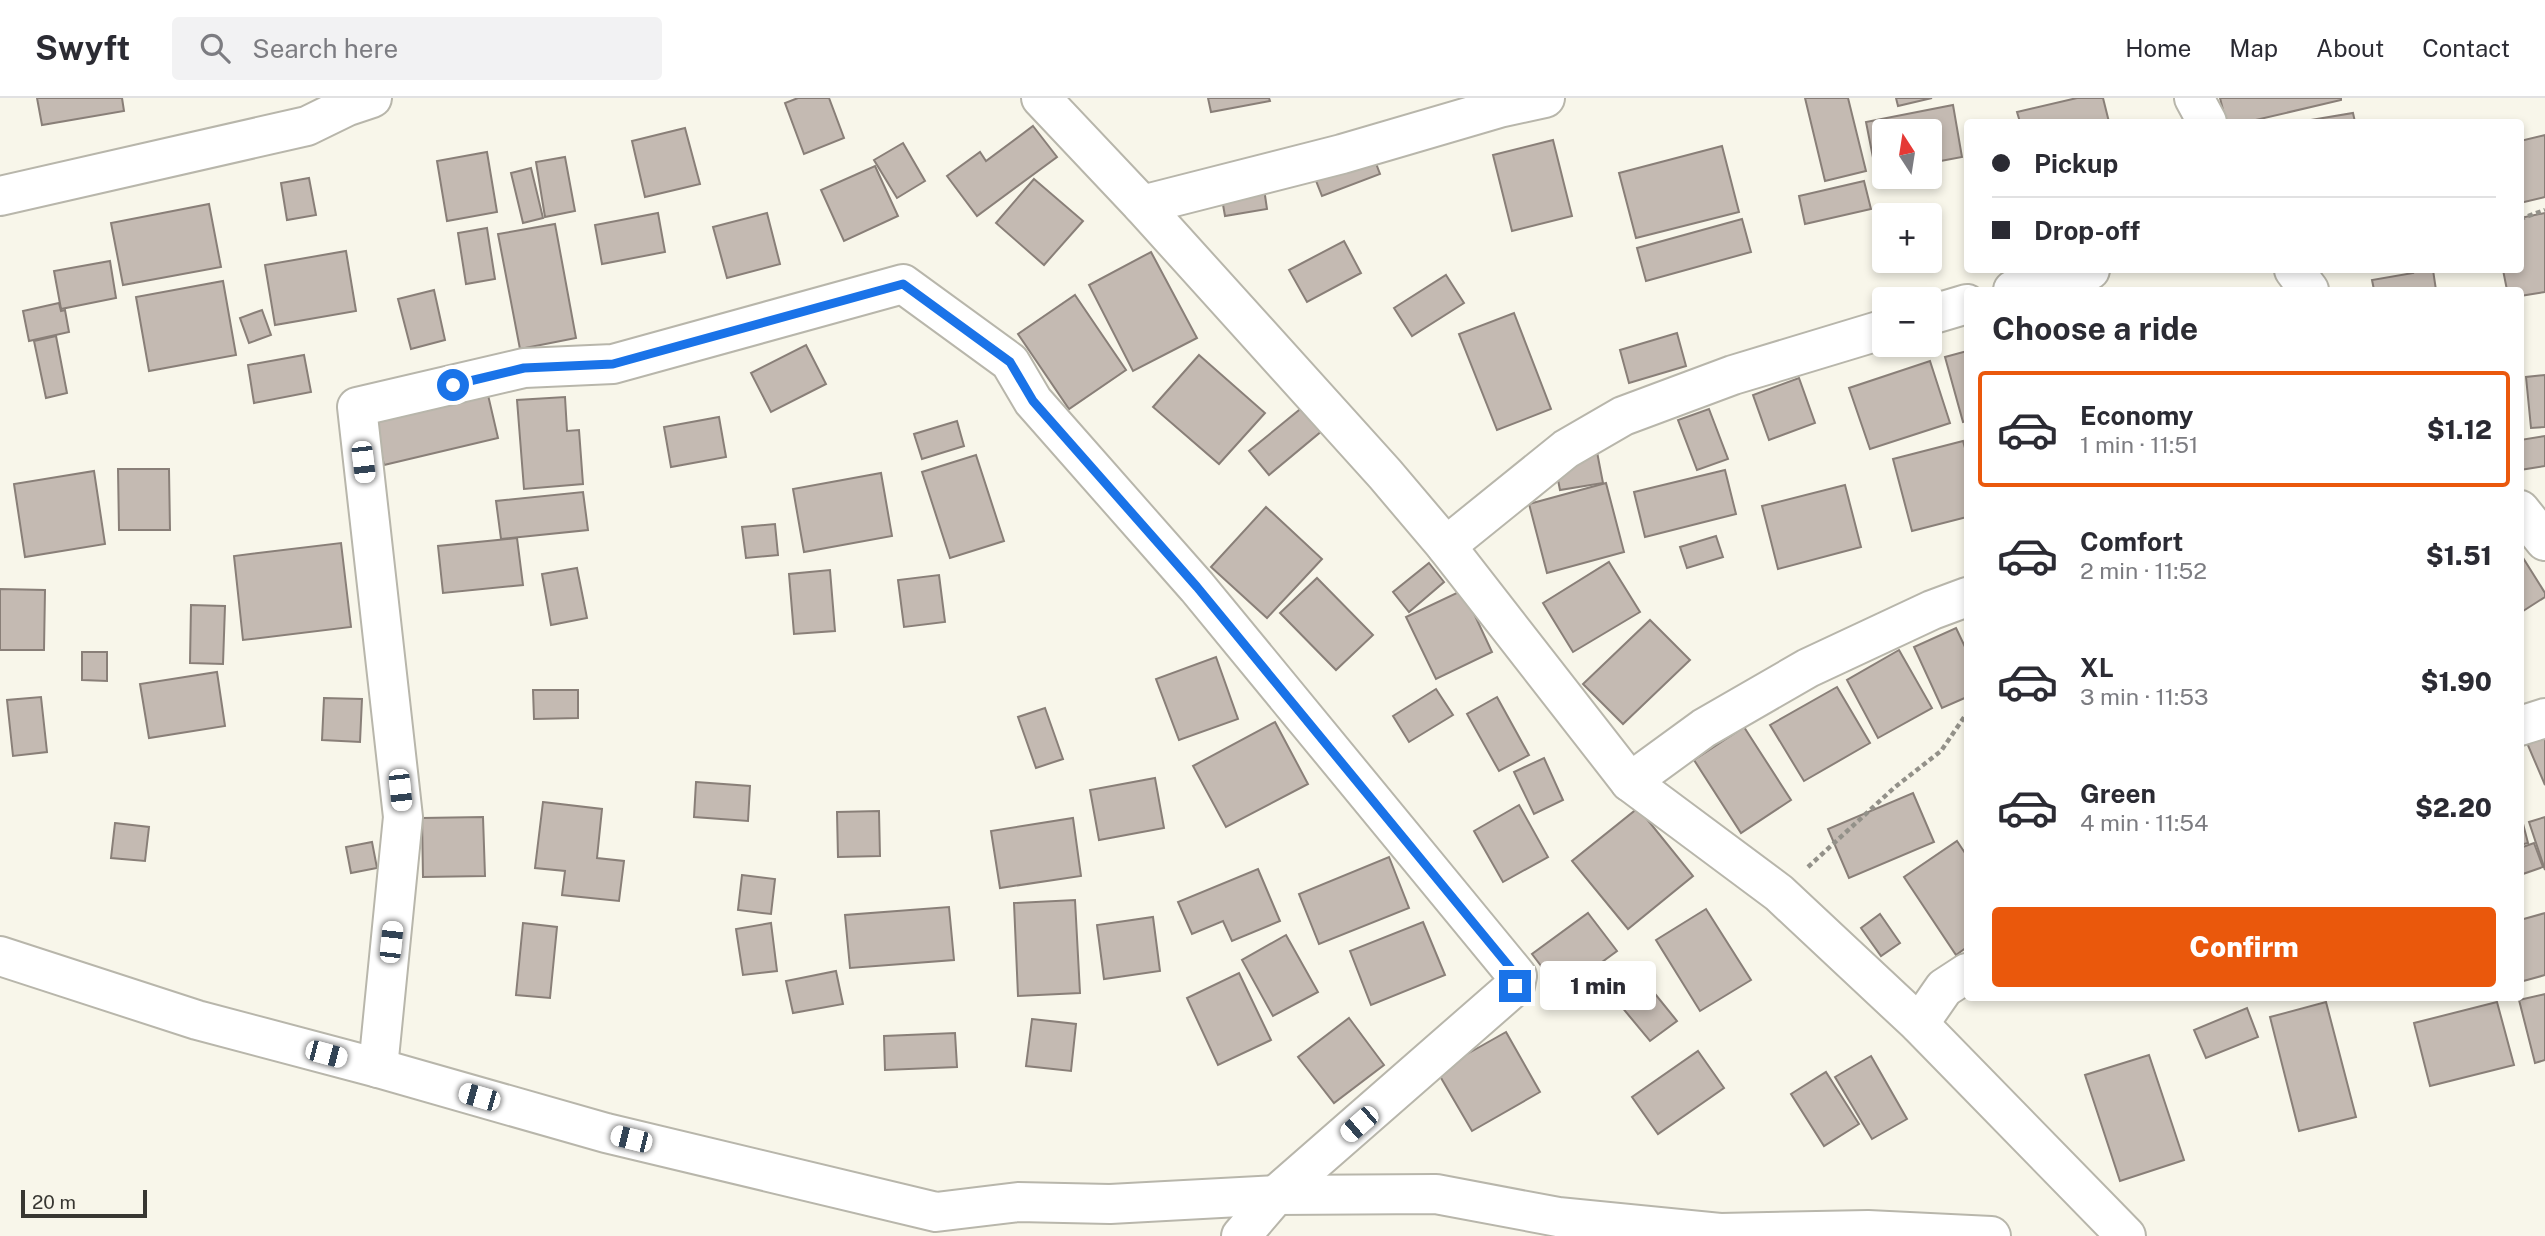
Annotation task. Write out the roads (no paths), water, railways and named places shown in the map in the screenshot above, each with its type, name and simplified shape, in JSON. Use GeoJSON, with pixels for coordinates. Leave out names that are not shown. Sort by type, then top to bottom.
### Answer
{"type":"FeatureCollection","features":[{"type":"Feature","properties":{"kind":"street"},"geometry":{"type":"LineString","coordinates":[[0,196],[307,126],[348,106],[372,98]]}},
{"type":"Feature","properties":{"kind":"street"},"geometry":{"type":"LineString","coordinates":[[1041,98],[1142,205],[1385,474],[1446,546],[1630,782],[1779,893],[1919,1024],[2126,1236]]}},
{"type":"Feature","properties":{"kind":"street"},"geometry":{"type":"LineString","coordinates":[[1142,205],[1342,154],[1499,108],[1545,98]]}},
{"type":"Feature","properties":{"kind":"street"},"geometry":{"type":"LineString","coordinates":[[2194,98],[2205,119]]}},
{"type":"Feature","properties":{"kind":"street"},"geometry":{"type":"LineString","coordinates":[[2025,287],[2078,273]]}},
{"type":"Feature","properties":{"kind":"street"},"geometry":{"type":"LineString","coordinates":[[378,1068],[403,817],[357,407],[524,368],[613,364],[903,284],[1010,362],[1033,401],[1197,587],[1517,976],[1515,986],[1276,1195],[1241,1236]]}},
{"type":"Feature","properties":{"kind":"street"},"geometry":{"type":"LineString","coordinates":[[1942,311],[1964,305]]}},
{"type":"Feature","properties":{"kind":"street"},"geometry":{"type":"LineString","coordinates":[[1446,546],[1566,449],[1623,416],[1733,375],[1872,333]]}},
{"type":"Feature","properties":{"kind":"street"},"geometry":{"type":"LineString","coordinates":[[2524,515],[2545,541]]}},
{"type":"Feature","properties":{"kind":"street"},"geometry":{"type":"LineString","coordinates":[[1630,782],[1704,728],[1808,668],[1932,610],[1964,598]]}},
{"type":"Feature","properties":{"kind":"street"},"geometry":{"type":"LineString","coordinates":[[2524,725],[2545,718]]}},
{"type":"Feature","properties":{"kind":"street"},"geometry":{"type":"LineString","coordinates":[[0,956],[197,1020],[606,1133],[936,1212],[1018,1202],[1112,1220],[1276,1195],[1436,1194],[1558,1217],[1720,1233],[1868,1230],[1992,1236]]}},
{"type":"Feature","properties":{"kind":"street"},"geometry":{"type":"LineString","coordinates":[[1919,1024],[1944,988],[1964,975]]}}]}
